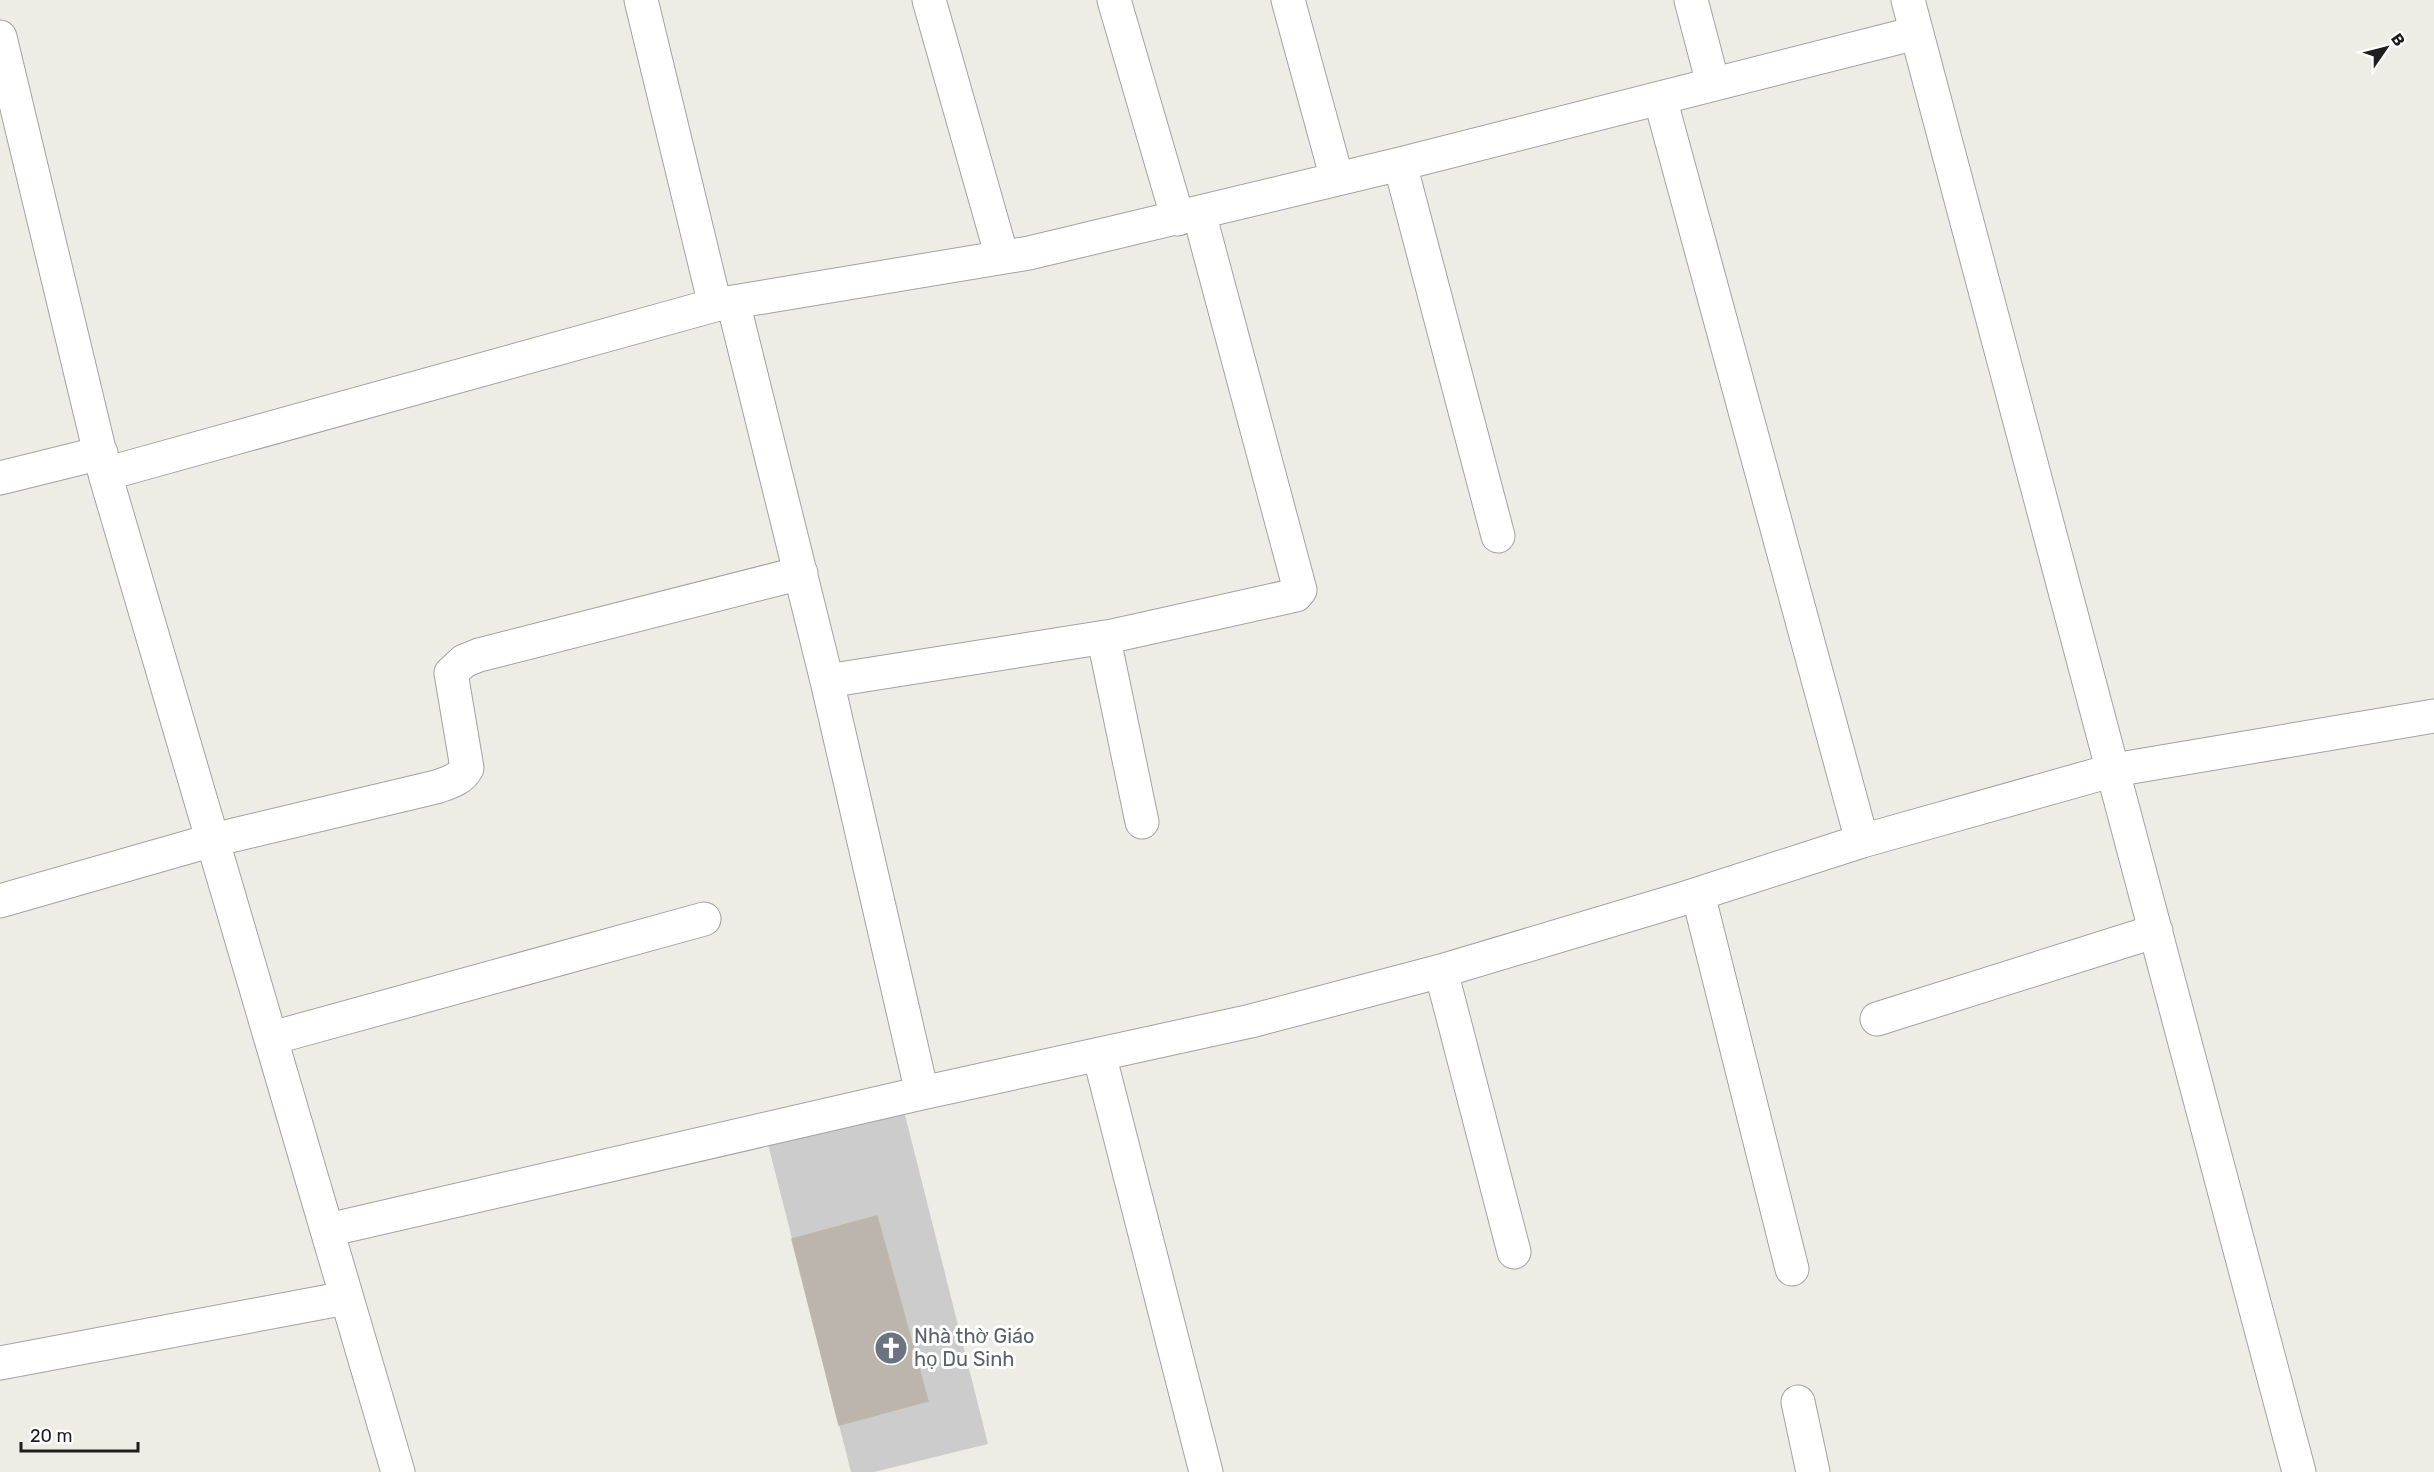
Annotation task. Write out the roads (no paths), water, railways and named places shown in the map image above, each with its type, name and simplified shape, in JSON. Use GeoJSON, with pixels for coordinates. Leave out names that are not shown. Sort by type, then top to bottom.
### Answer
{"type":"FeatureCollection","features":[{"type":"Feature","properties":{"kind":"street"},"geometry":{"type":"LineString","coordinates":[[641,0],[724,304],[801,573],[922,1093]]}},
{"type":"Feature","properties":{"kind":"street"},"geometry":{"type":"LineString","coordinates":[[929,0],[1002,257]]}},
{"type":"Feature","properties":{"kind":"street"},"geometry":{"type":"LineString","coordinates":[[827,681],[1112,636],[1296,595],[1300,590],[1188,216],[1114,0]]}},
{"type":"Feature","properties":{"kind":"street"},"geometry":{"type":"LineString","coordinates":[[1288,0],[1336,179]]}},
{"type":"Feature","properties":{"kind":"street"},"geometry":{"type":"LineString","coordinates":[[1690,0],[1713,84]]}},
{"type":"Feature","properties":{"kind":"street"},"geometry":{"type":"LineString","coordinates":[[1908,0],[2299,1472]]}},
{"type":"Feature","properties":{"kind":"street"},"geometry":{"type":"LineString","coordinates":[[0,478],[103,464],[724,304],[1029,253],[1400,164],[1916,33]]}},
{"type":"Feature","properties":{"kind":"street"},"geometry":{"type":"LineString","coordinates":[[0,37],[103,464],[398,1472]]}},
{"type":"Feature","properties":{"kind":"street"},"geometry":{"type":"LineString","coordinates":[[1660,98],[1862,841]]}},
{"type":"Feature","properties":{"kind":"street"},"geometry":{"type":"LineString","coordinates":[[1400,164],[1498,536]]}},
{"type":"Feature","properties":{"kind":"street"},"geometry":{"type":"LineString","coordinates":[[0,901],[213,840],[436,787],[454,780],[465,774],[467,768],[451,673],[464,662],[479,655],[801,573]]}},
{"type":"Feature","properties":{"kind":"street"},"geometry":{"type":"LineString","coordinates":[[1112,636],[1107,641],[1106,649],[1142,822]]}},
{"type":"Feature","properties":{"kind":"street"},"geometry":{"type":"LineString","coordinates":[[327,1230],[922,1093],[1251,1021],[1441,970],[1698,894],[1862,841],[2114,770],[2434,716]]}},
{"type":"Feature","properties":{"kind":"street"},"geometry":{"type":"LineString","coordinates":[[1698,894],[1792,1269]]}},
{"type":"Feature","properties":{"kind":"street"},"geometry":{"type":"LineString","coordinates":[[272,1038],[704,919]]}},
{"type":"Feature","properties":{"kind":"street"},"geometry":{"type":"LineString","coordinates":[[1877,1019],[2156,931]]}},
{"type":"Feature","properties":{"kind":"street"},"geometry":{"type":"LineString","coordinates":[[1441,970],[1514,1252]]}},
{"type":"Feature","properties":{"kind":"street"},"geometry":{"type":"LineString","coordinates":[[1099,1054],[1206,1472]]}},
{"type":"Feature","properties":{"kind":"street"},"geometry":{"type":"LineString","coordinates":[[0,1363],[346,1298]]}},
{"type":"Feature","properties":{"kind":"street"},"geometry":{"type":"LineString","coordinates":[[1798,1402],[1813,1472]]}},
{"type":"Feature","properties":{"kind":"place","name":"Nhà thờ Giáo họ Du Sinh"},"geometry":{"type":"Point","coordinates":[891,1348]}}]}
